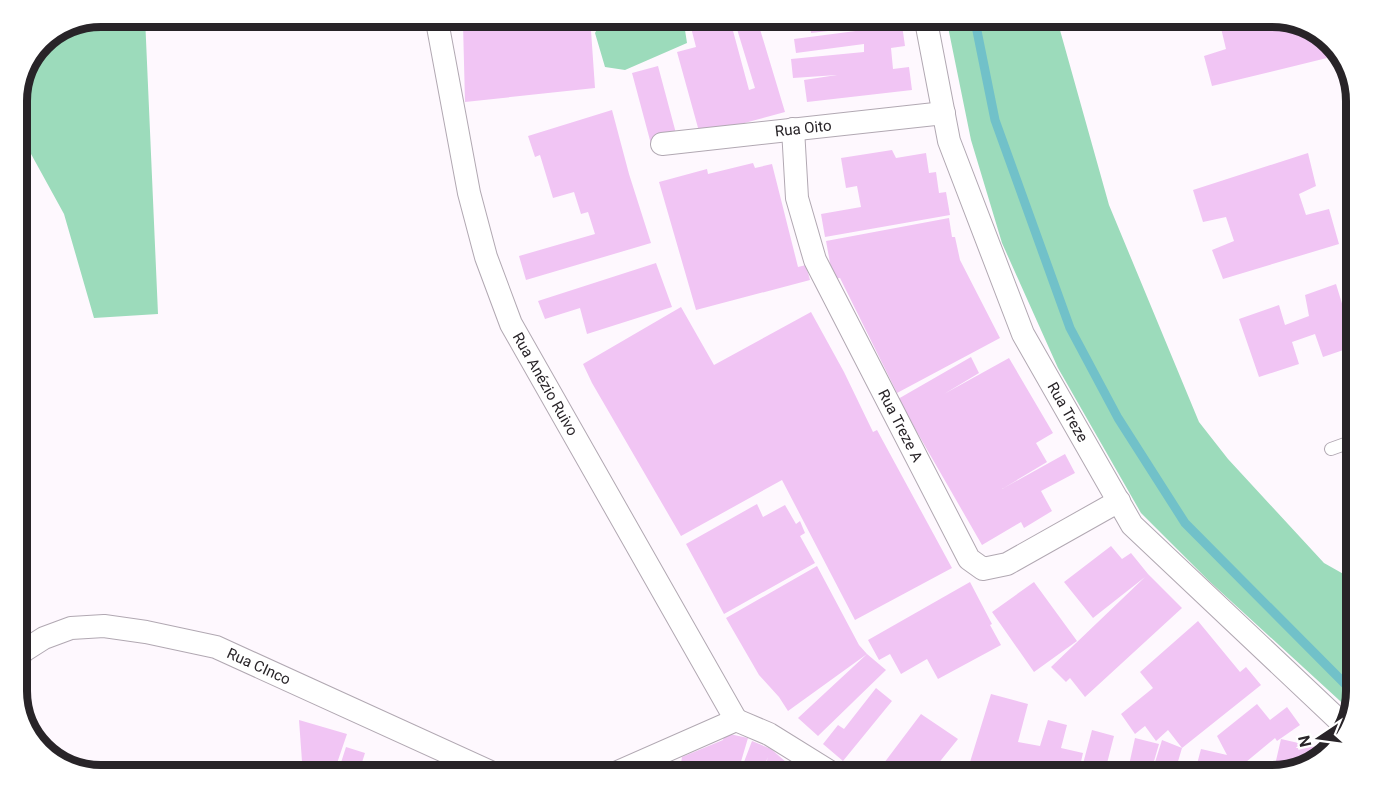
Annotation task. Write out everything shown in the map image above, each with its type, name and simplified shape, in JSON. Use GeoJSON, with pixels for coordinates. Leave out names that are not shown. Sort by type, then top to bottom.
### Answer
{"type":"FeatureCollection","features":[{"type":"Feature","properties":{"kind":"street","name":"Rua Anézio Ruivo"},"geometry":{"type":"LineString","coordinates":[[438,27],[468,192],[486,257],[512,324],[736,720]]}},
{"type":"Feature","properties":{"kind":"street","name":"Rua Treze"},"geometry":{"type":"LineString","coordinates":[[927,27],[949,141],[1023,334],[1132,525],[1339,721]]}},
{"type":"Feature","properties":{"kind":"street","name":"Rua Oito"},"geometry":{"type":"LineString","coordinates":[[662,144],[944,113]]}},
{"type":"Feature","properties":{"kind":"street","name":"Rua Treze A"},"geometry":{"type":"LineString","coordinates":[[793,129],[797,198],[815,260],[969,559],[983,569],[1007,564],[1119,501]]}},
{"type":"Feature","properties":{"kind":"street","name":"Rua CInco"},"geometry":{"type":"LineString","coordinates":[[27,649],[44,638],[71,628],[104,626],[146,632],[216,647],[473,765]]}},
{"type":"Feature","properties":{"kind":"street"},"geometry":{"type":"LineString","coordinates":[[636,765],[736,720],[769,734],[818,765]]}},
{"type":"Feature","properties":{"kind":"lane"},"geometry":{"type":"LineString","coordinates":[[1331,449],[1346,444]]}},
{"type":"Feature","properties":{"kind":"green space"},"geometry":{"type":"Polygon","coordinates":[[[145,27],[158,314],[94,318],[64,214],[27,147],[27,96],[35,68],[42,56],[60,39],[86,28],[145,27]]]}},
{"type":"Feature","properties":{"kind":"green space"},"geometry":{"type":"Polygon","coordinates":[[[598,27],[685,27],[687,43],[625,70],[605,67],[595,33],[598,27]]]}},
{"type":"Feature","properties":{"kind":"green space"},"geometry":{"type":"Polygon","coordinates":[[[948,27],[1059,27],[1109,205],[1199,422],[1228,459],[1324,563],[1346,575],[1344,705],[1209,581],[1141,513],[1058,368],[1002,243],[971,140],[948,27]]]}},
{"type":"Feature","properties":{"kind":"building"},"geometry":{"type":"Polygon","coordinates":[[[463,27],[591,27],[595,88],[465,102],[463,27]]]}},
{"type":"Feature","properties":{"kind":"building"},"geometry":{"type":"Polygon","coordinates":[[[691,27],[732,27],[749,90],[755,88],[736,27],[759,27],[785,112],[700,135],[677,52],[696,47],[691,27]]]}},
{"type":"Feature","properties":{"kind":"building"},"geometry":{"type":"Polygon","coordinates":[[[810,27],[863,27],[811,33],[810,27]]]}},
{"type":"Feature","properties":{"kind":"building"},"geometry":{"type":"Polygon","coordinates":[[[902,27],[905,46],[891,48],[893,69],[909,67],[912,90],[807,102],[804,80],[837,75],[793,78],[791,59],[864,52],[864,44],[796,53],[794,39],[902,27]]]}},
{"type":"Feature","properties":{"kind":"building"},"geometry":{"type":"Polygon","coordinates":[[[1221,27],[1272,27],[1291,30],[1309,37],[1325,50],[1327,58],[1212,86],[1204,56],[1226,49],[1221,27]]]}},
{"type":"Feature","properties":{"kind":"building"},"geometry":{"type":"Polygon","coordinates":[[[658,66],[677,137],[651,144],[632,73],[658,66]]]}},
{"type":"Feature","properties":{"kind":"building"},"geometry":{"type":"Polygon","coordinates":[[[612,110],[651,243],[526,280],[519,256],[595,234],[588,212],[581,214],[574,192],[553,198],[540,155],[535,157],[528,136],[612,110]]]}},
{"type":"Feature","properties":{"kind":"building"},"geometry":{"type":"Polygon","coordinates":[[[892,150],[896,158],[926,153],[929,173],[936,172],[939,193],[946,192],[950,215],[825,237],[821,214],[861,207],[857,186],[846,188],[841,158],[892,150]]]}},
{"type":"Feature","properties":{"kind":"building"},"geometry":{"type":"Polygon","coordinates":[[[1308,153],[1316,186],[1299,194],[1306,215],[1329,209],[1339,244],[1223,279],[1212,250],[1234,241],[1226,217],[1203,222],[1193,190],[1308,153]]]}},
{"type":"Feature","properties":{"kind":"building"},"geometry":{"type":"Polygon","coordinates":[[[753,163],[755,168],[772,164],[798,267],[806,265],[810,280],[696,310],[659,182],[707,169],[708,174],[753,163]]]}},
{"type":"Feature","properties":{"kind":"building"},"geometry":{"type":"Polygon","coordinates":[[[949,218],[952,237],[955,237],[960,260],[1000,338],[897,393],[840,278],[833,279],[826,241],[949,218]]]}},
{"type":"Feature","properties":{"kind":"building"},"geometry":{"type":"Polygon","coordinates":[[[656,263],[672,307],[587,334],[580,308],[545,319],[538,301],[656,263]]]}},
{"type":"Feature","properties":{"kind":"building"},"geometry":{"type":"Polygon","coordinates":[[[1336,284],[1346,317],[1346,349],[1323,357],[1315,334],[1292,342],[1299,364],[1259,377],[1239,319],[1279,305],[1285,325],[1309,316],[1305,295],[1336,284]]]}},
{"type":"Feature","properties":{"kind":"building"},"geometry":{"type":"Polygon","coordinates":[[[681,307],[714,365],[811,312],[873,432],[877,430],[952,568],[855,620],[782,480],[681,536],[583,364],[681,307]]]}},
{"type":"Feature","properties":{"kind":"building"},"geometry":{"type":"Polygon","coordinates":[[[971,357],[979,373],[944,394],[1009,358],[1053,433],[1036,443],[1047,462],[1002,489],[1065,454],[1075,473],[1041,491],[1052,511],[1024,528],[1021,522],[982,545],[898,399],[971,357]]]}},
{"type":"Feature","properties":{"kind":"building"},"geometry":{"type":"Polygon","coordinates":[[[757,504],[763,517],[785,505],[796,524],[800,521],[805,533],[800,536],[815,563],[724,614],[686,544],[757,504]]]}},
{"type":"Feature","properties":{"kind":"building"},"geometry":{"type":"Polygon","coordinates":[[[1111,546],[1122,559],[1131,553],[1148,574],[1182,608],[1085,697],[1070,678],[1066,682],[1051,667],[1145,577],[1093,618],[1064,582],[1111,546]]]}},
{"type":"Feature","properties":{"kind":"building"},"geometry":{"type":"Polygon","coordinates":[[[817,566],[859,645],[867,654],[788,711],[759,675],[726,618],[817,566]]]}},
{"type":"Feature","properties":{"kind":"building"},"geometry":{"type":"Polygon","coordinates":[[[970,582],[1001,645],[938,679],[927,659],[901,674],[890,654],[879,660],[868,640],[970,582]]]}},
{"type":"Feature","properties":{"kind":"building"},"geometry":{"type":"Polygon","coordinates":[[[1034,582],[1077,641],[1034,672],[992,612],[1034,582]]]}},
{"type":"Feature","properties":{"kind":"building"},"geometry":{"type":"Polygon","coordinates":[[[1198,621],[1240,672],[1246,667],[1261,685],[1182,748],[1168,730],[1156,741],[1145,726],[1135,734],[1121,714],[1153,688],[1140,672],[1198,621]]]}},
{"type":"Feature","properties":{"kind":"building"},"geometry":{"type":"Polygon","coordinates":[[[867,654],[886,670],[818,736],[798,718],[867,654]]]}},
{"type":"Feature","properties":{"kind":"building"},"geometry":{"type":"Polygon","coordinates":[[[876,688],[892,701],[843,761],[823,744],[838,725],[844,729],[876,688]]]}},
{"type":"Feature","properties":{"kind":"building"},"geometry":{"type":"Polygon","coordinates":[[[991,694],[1028,704],[1018,742],[1040,746],[1048,720],[1067,725],[1061,748],[1083,753],[1080,765],[969,765],[991,694]]]}},
{"type":"Feature","properties":{"kind":"building"},"geometry":{"type":"Polygon","coordinates":[[[1257,704],[1270,720],[1287,707],[1300,725],[1277,741],[1275,738],[1246,762],[1257,765],[1197,765],[1201,749],[1227,755],[1217,736],[1257,704]]]}},
{"type":"Feature","properties":{"kind":"building"},"geometry":{"type":"Polygon","coordinates":[[[921,714],[958,739],[937,765],[883,765],[921,714]]]}},
{"type":"Feature","properties":{"kind":"building"},"geometry":{"type":"Polygon","coordinates":[[[299,720],[347,734],[336,765],[302,765],[299,720]]]}},
{"type":"Feature","properties":{"kind":"building"},"geometry":{"type":"Polygon","coordinates":[[[1092,730],[1114,736],[1107,765],[1083,765],[1092,730]]]}},
{"type":"Feature","properties":{"kind":"building"},"geometry":{"type":"Polygon","coordinates":[[[725,733],[748,738],[740,765],[681,765],[682,757],[723,740],[725,733]]]}},
{"type":"Feature","properties":{"kind":"building"},"geometry":{"type":"Polygon","coordinates":[[[1135,738],[1159,744],[1153,765],[1129,765],[1135,738]]]}},
{"type":"Feature","properties":{"kind":"building"},"geometry":{"type":"Polygon","coordinates":[[[1281,739],[1319,748],[1300,759],[1275,765],[1281,739]]]}},
{"type":"Feature","properties":{"kind":"building"},"geometry":{"type":"Polygon","coordinates":[[[1162,740],[1182,748],[1177,765],[1154,765],[1162,740]]]}},
{"type":"Feature","properties":{"kind":"building"},"geometry":{"type":"Polygon","coordinates":[[[752,741],[771,749],[786,762],[785,765],[765,765],[768,757],[764,765],[743,765],[752,741]]]}},
{"type":"Feature","properties":{"kind":"building"},"geometry":{"type":"Polygon","coordinates":[[[346,747],[365,753],[361,765],[340,765],[346,747]]]}},
{"type":"Feature","properties":{"kind":"waterway"},"geometry":{"type":"LineString","coordinates":[[976,27],[995,120],[1070,328],[1118,418],[1185,523],[1346,685]]}}]}
